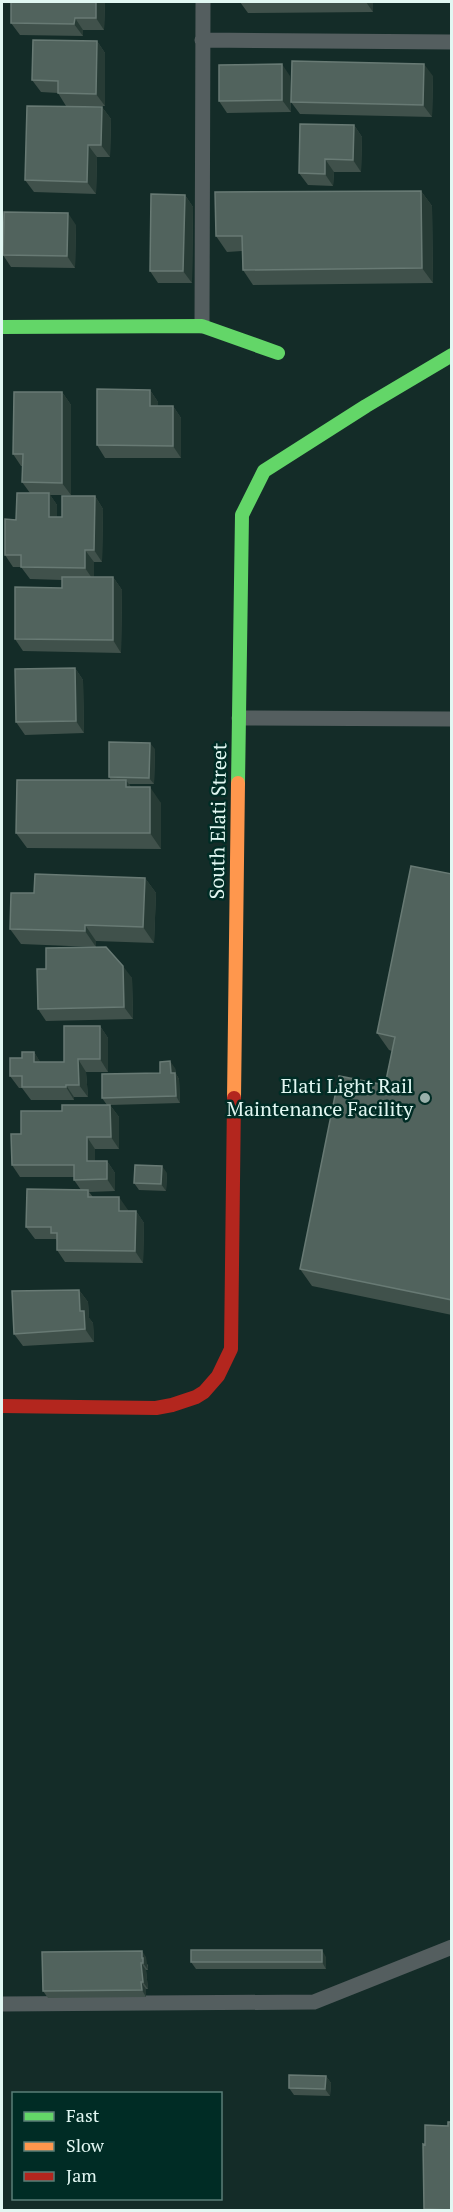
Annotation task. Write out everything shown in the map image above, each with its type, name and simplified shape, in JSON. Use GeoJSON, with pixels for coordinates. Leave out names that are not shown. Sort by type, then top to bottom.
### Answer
{"type":"FeatureCollection","features":[{"type":"Feature","properties":{"kind":"street"},"geometry":{"type":"LineString","coordinates":[[2,327],[202,326],[278,353]]}},
{"type":"Feature","properties":{"kind":"street","name":"South Elati Street"},"geometry":{"type":"LineString","coordinates":[[2,1406],[156,1408],[179,1404],[207,1392],[223,1368],[231,1349],[242,515],[264,471],[452,355]]}},
{"type":"Feature","properties":{"kind":"lane"},"geometry":{"type":"LineString","coordinates":[[202,326],[203,2]]}},
{"type":"Feature","properties":{"kind":"lane"},"geometry":{"type":"LineString","coordinates":[[202,40],[452,42]]}},
{"type":"Feature","properties":{"kind":"lane"},"geometry":{"type":"LineString","coordinates":[[239,718],[452,719]]}},
{"type":"Feature","properties":{"kind":"lane"},"geometry":{"type":"LineString","coordinates":[[2,2004],[314,2002],[452,1947]]}},
{"type":"Feature","properties":{"kind":"building"},"geometry":{"type":"Polygon","coordinates":[[[11,2],[96,2],[96,18],[75,18],[74,24],[11,23],[11,2]]]}},
{"type":"Feature","properties":{"kind":"building"},"geometry":{"type":"Polygon","coordinates":[[[33,40],[97,41],[96,94],[58,93],[58,81],[32,80],[33,40]]]}},
{"type":"Feature","properties":{"kind":"building"},"geometry":{"type":"Polygon","coordinates":[[[292,61],[424,64],[423,105],[291,102],[292,61]]]}},
{"type":"Feature","properties":{"kind":"building"},"geometry":{"type":"Polygon","coordinates":[[[282,64],[282,100],[219,101],[219,65],[282,64]]]}},
{"type":"Feature","properties":{"kind":"building"},"geometry":{"type":"Polygon","coordinates":[[[27,106],[102,107],[101,145],[88,145],[87,182],[25,180],[27,106]]]}},
{"type":"Feature","properties":{"kind":"building"},"geometry":{"type":"Polygon","coordinates":[[[300,124],[354,125],[353,160],[325,159],[325,174],[299,173],[300,124]]]}},
{"type":"Feature","properties":{"kind":"building"},"geometry":{"type":"Polygon","coordinates":[[[421,191],[422,268],[243,270],[242,236],[216,236],[215,192],[421,191]]]}},
{"type":"Feature","properties":{"kind":"building"},"geometry":{"type":"Polygon","coordinates":[[[151,194],[185,195],[183,271],[150,271],[151,194]]]}},
{"type":"Feature","properties":{"kind":"building"},"geometry":{"type":"Polygon","coordinates":[[[4,212],[68,213],[67,256],[3,255],[4,212]]]}},
{"type":"Feature","properties":{"kind":"building"},"geometry":{"type":"Polygon","coordinates":[[[97,389],[150,390],[150,406],[173,406],[173,446],[97,445],[97,389]]]}},
{"type":"Feature","properties":{"kind":"building"},"geometry":{"type":"Polygon","coordinates":[[[14,392],[62,392],[62,483],[22,482],[23,454],[13,454],[14,392]]]}},
{"type":"Feature","properties":{"kind":"building"},"geometry":{"type":"Polygon","coordinates":[[[17,493],[49,493],[49,517],[62,517],[62,496],[95,496],[94,550],[85,550],[85,568],[21,567],[21,555],[5,555],[5,519],[16,520],[17,493]]]}},
{"type":"Feature","properties":{"kind":"building"},"geometry":{"type":"Polygon","coordinates":[[[62,577],[113,577],[113,640],[15,639],[15,587],[62,588],[62,577]]]}},
{"type":"Feature","properties":{"kind":"building"},"geometry":{"type":"Polygon","coordinates":[[[75,668],[76,721],[16,722],[15,669],[75,668]]]}},
{"type":"Feature","properties":{"kind":"building"},"geometry":{"type":"Polygon","coordinates":[[[109,742],[150,743],[149,778],[109,777],[109,742]]]}},
{"type":"Feature","properties":{"kind":"building"},"geometry":{"type":"Polygon","coordinates":[[[17,780],[126,780],[126,787],[150,787],[150,833],[16,833],[17,780]]]}},
{"type":"Feature","properties":{"kind":"building","name":"Elati Light Rail Maintenance Facility"},"geometry":{"type":"Polygon","coordinates":[[[411,866],[452,874],[452,1300],[300,1269],[339,1076],[385,1085],[395,1037],[377,1033],[411,866]]]}},
{"type":"Feature","properties":{"kind":"building"},"geometry":{"type":"Polygon","coordinates":[[[35,874],[145,878],[143,927],[85,925],[85,931],[10,929],[11,893],[34,893],[35,874]]]}},
{"type":"Feature","properties":{"kind":"building"},"geometry":{"type":"Polygon","coordinates":[[[106,947],[123,966],[124,1007],[38,1009],[37,969],[46,969],[46,948],[106,947]]]}},
{"type":"Feature","properties":{"kind":"building"},"geometry":{"type":"Polygon","coordinates":[[[64,1026],[100,1026],[100,1059],[78,1059],[79,1085],[22,1087],[22,1076],[10,1076],[10,1058],[22,1058],[22,1052],[34,1052],[34,1062],[64,1062],[64,1026]]]}},
{"type":"Feature","properties":{"kind":"building"},"geometry":{"type":"Polygon","coordinates":[[[170,1061],[171,1073],[175,1073],[176,1096],[102,1098],[102,1074],[160,1073],[160,1062],[170,1061]]]}},
{"type":"Feature","properties":{"kind":"building"},"geometry":{"type":"Polygon","coordinates":[[[62,1105],[110,1105],[111,1137],[87,1137],[87,1161],[107,1161],[107,1179],[74,1180],[74,1165],[12,1165],[11,1134],[21,1134],[21,1111],[62,1111],[62,1105]]]}},
{"type":"Feature","properties":{"kind":"building"},"geometry":{"type":"Polygon","coordinates":[[[135,1165],[162,1166],[161,1184],[134,1183],[135,1165]]]}},
{"type":"Feature","properties":{"kind":"building"},"geometry":{"type":"Polygon","coordinates":[[[27,1189],[88,1190],[88,1197],[119,1197],[119,1211],[136,1211],[135,1251],[57,1250],[57,1233],[51,1233],[51,1227],[26,1227],[27,1189]]]}},
{"type":"Feature","properties":{"kind":"building"},"geometry":{"type":"Polygon","coordinates":[[[79,1290],[80,1311],[84,1311],[85,1329],[14,1334],[12,1291],[79,1290]]]}},
{"type":"Feature","properties":{"kind":"building"},"geometry":{"type":"Polygon","coordinates":[[[191,1950],[322,1950],[322,1962],[191,1962],[191,1950]]]}},
{"type":"Feature","properties":{"kind":"building"},"geometry":{"type":"Polygon","coordinates":[[[142,1951],[142,1990],[43,1991],[42,1952],[142,1951]]]}},
{"type":"Feature","properties":{"kind":"building"},"geometry":{"type":"Polygon","coordinates":[[[289,2075],[326,2076],[325,2089],[289,2088],[289,2075]]]}},
{"type":"Feature","properties":{"kind":"building"},"geometry":{"type":"Polygon","coordinates":[[[448,2122],[452,2122],[452,2210],[424,2209],[425,2125],[448,2126],[448,2122]]]}},
{"type":"Feature","properties":{"kind":"traffic: fast"},"geometry":{"type":"LineString","coordinates":[[2,327],[202,326],[278,353]]}},
{"type":"Feature","properties":{"kind":"traffic: fast"},"geometry":{"type":"LineString","coordinates":[[238,783],[242,515],[264,471],[452,355]]}},
{"type":"Feature","properties":{"kind":"traffic: slow"},"geometry":{"type":"LineString","coordinates":[[234,1098],[238,783]]}},
{"type":"Feature","properties":{"kind":"traffic: jam"},"geometry":{"type":"LineString","coordinates":[[2,1406],[156,1408],[196,1397],[204,1392],[218,1376],[231,1349],[234,1098]]}},
{"type":"Feature","properties":{"kind":"place","name":"Elati Light Rail Maintenance Facility"},"geometry":{"type":"Point","coordinates":[425,1098]}}]}
